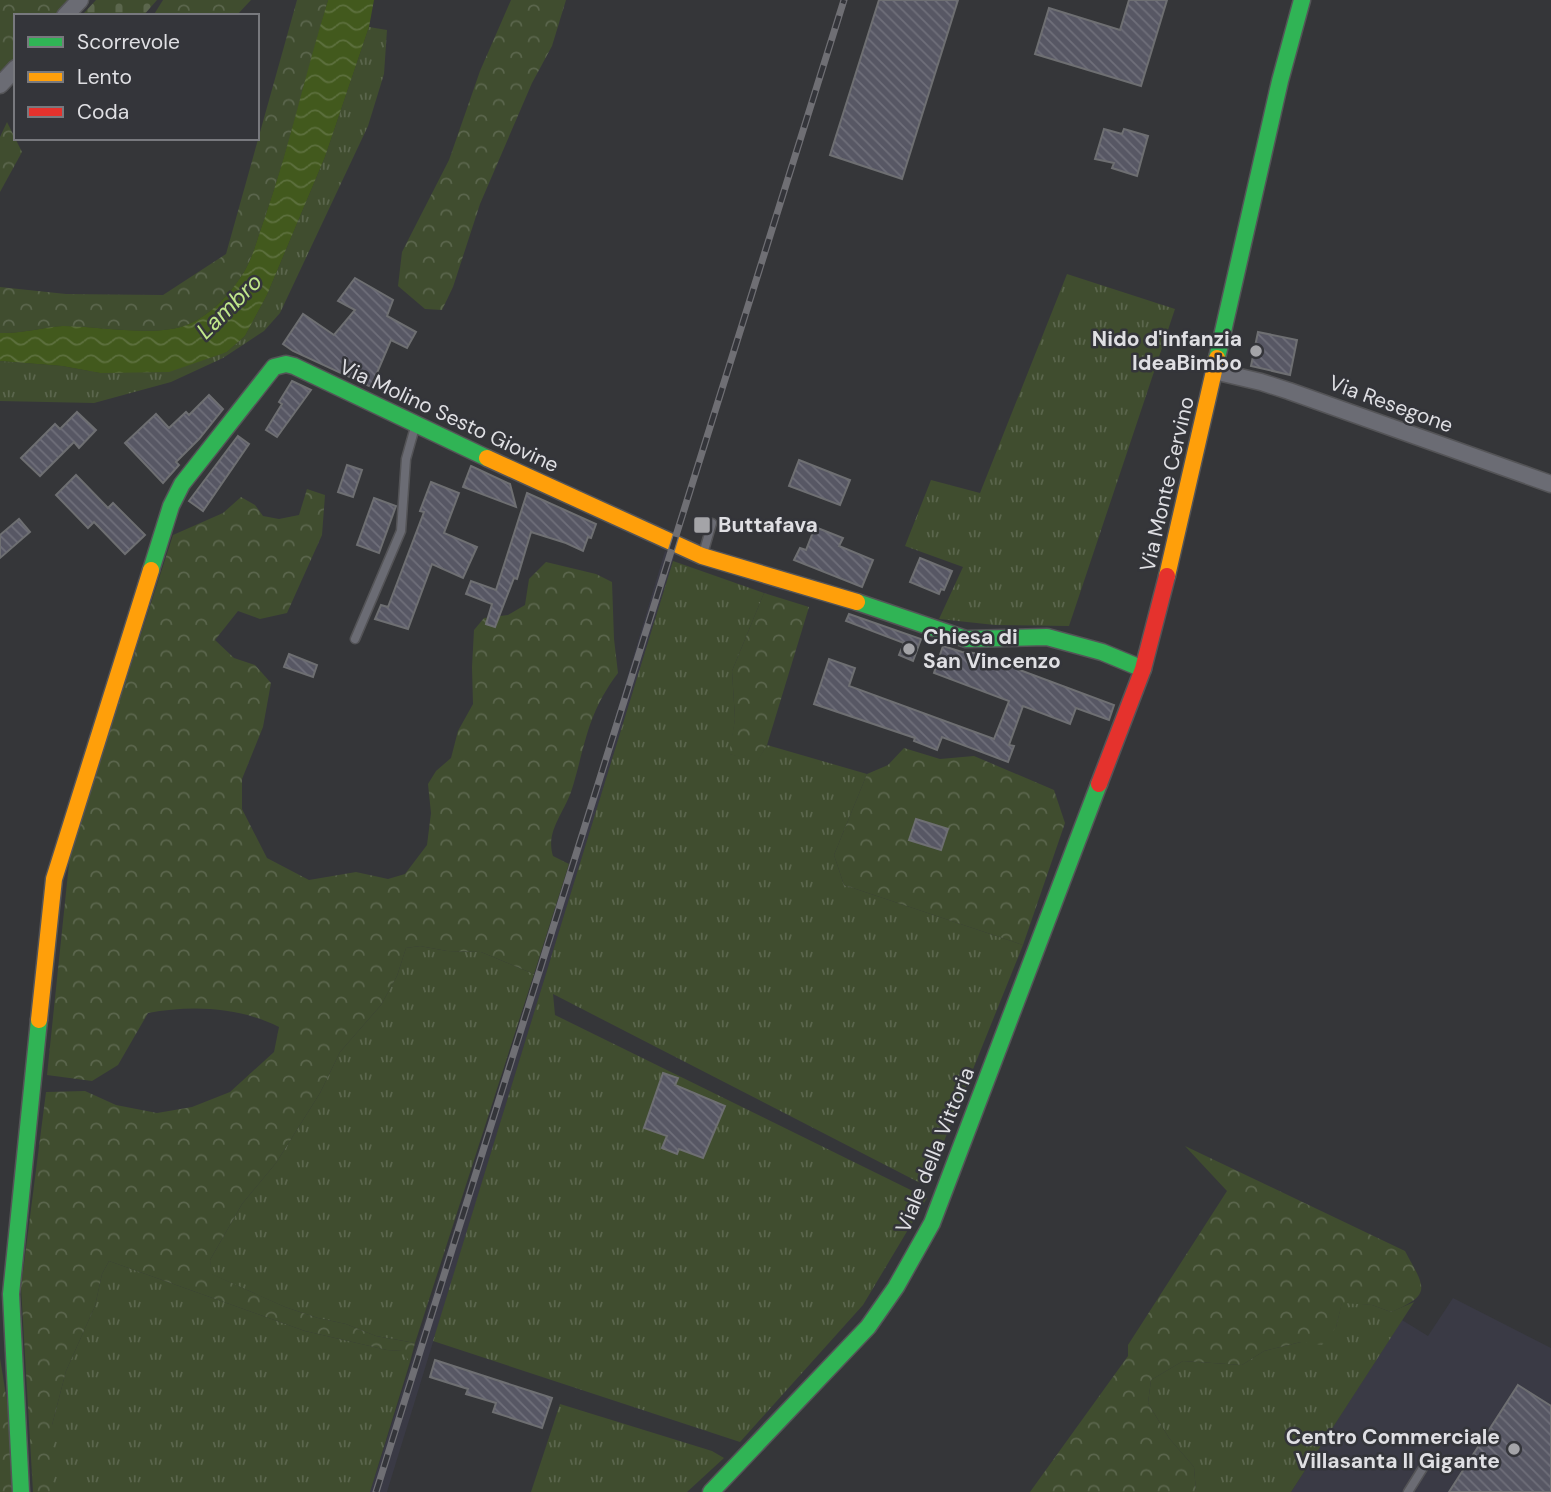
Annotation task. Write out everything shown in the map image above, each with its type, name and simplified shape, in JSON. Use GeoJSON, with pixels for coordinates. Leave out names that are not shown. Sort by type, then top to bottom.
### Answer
{"type":"FeatureCollection","features":[{"type":"Feature","properties":{"kind":"street"},"geometry":{"type":"LineString","coordinates":[[67,14],[80,0]]}},
{"type":"Feature","properties":{"kind":"street","name":"Via Monte Cervino"},"geometry":{"type":"LineString","coordinates":[[1031,964],[1143,669],[1159,612],[1280,81],[1302,0]]}},
{"type":"Feature","properties":{"kind":"street"},"geometry":{"type":"LineString","coordinates":[[0,86],[14,70]]}},
{"type":"Feature","properties":{"kind":"street","name":"Via Molino Sesto Giovine"},"geometry":{"type":"LineString","coordinates":[[21,1492],[11,1294],[54,879],[171,506],[182,484],[270,372],[280,364],[294,366],[702,556],[850,600],[966,639],[1047,637],[1102,652],[1143,669]]}},
{"type":"Feature","properties":{"kind":"street","name":"Via Resegone"},"geometry":{"type":"LineString","coordinates":[[1214,371],[1289,391],[1551,484]]}},
{"type":"Feature","properties":{"kind":"street","name":"Viale della Vittoria"},"geometry":{"type":"LineString","coordinates":[[711,1492],[868,1327],[896,1287],[932,1223],[1031,964]]}},
{"type":"Feature","properties":{"kind":"lane"},"geometry":{"type":"LineString","coordinates":[[355,639],[401,531],[406,458],[416,424]]}},
{"type":"Feature","properties":{"kind":"lane"},"geometry":{"type":"LineString","coordinates":[[702,556],[712,523]]}},
{"type":"Feature","properties":{"kind":"lane"},"geometry":{"type":"LineString","coordinates":[[1408,1492],[1428,1460]]}},
{"type":"Feature","properties":{"kind":"shaded area"},"geometry":{"type":"Polygon","coordinates":[[[665,551],[675,554],[673,561],[387,1492],[370,1492],[593,792],[665,551]]]}},
{"type":"Feature","properties":{"kind":"shaded area"},"geometry":{"type":"Polygon","coordinates":[[[1453,1298],[1551,1348],[1551,1492],[1291,1492],[1402,1320],[1428,1336],[1453,1298]]]}},
{"type":"Feature","properties":{"kind":"green space"},"geometry":{"type":"Polygon","coordinates":[[[0,0],[71,0],[58,14],[14,14],[14,61],[0,76],[0,0]]]}},
{"type":"Feature","properties":{"kind":"green space"},"geometry":{"type":"Polygon","coordinates":[[[96,0],[157,0],[145,14],[84,13],[96,0]]]}},
{"type":"Feature","properties":{"kind":"green space"},"geometry":{"type":"Polygon","coordinates":[[[163,0],[251,0],[238,14],[154,14],[163,0]]]}},
{"type":"Feature","properties":{"kind":"green space"},"geometry":{"type":"Polygon","coordinates":[[[297,0],[328,0],[283,161],[255,247],[245,271],[224,298],[197,320],[176,328],[145,331],[63,326],[0,333],[0,287],[66,294],[163,295],[226,254],[297,0]]]}},
{"type":"Feature","properties":{"kind":"green space"},"geometry":{"type":"Polygon","coordinates":[[[511,0],[566,0],[552,46],[532,83],[480,204],[453,287],[442,310],[425,309],[398,286],[402,252],[449,160],[480,71],[511,0]]]}},
{"type":"Feature","properties":{"kind":"green space"},"geometry":{"type":"Polygon","coordinates":[[[369,27],[387,30],[384,74],[368,126],[280,313],[264,331],[223,358],[171,382],[94,403],[0,401],[0,361],[62,366],[100,373],[227,352],[245,336],[267,295],[325,157],[369,27]]]}},
{"type":"Feature","properties":{"kind":"green space"},"geometry":{"type":"Polygon","coordinates":[[[7,122],[22,152],[0,192],[0,137],[7,122]]]}},
{"type":"Feature","properties":{"kind":"green space"},"geometry":{"type":"Polygon","coordinates":[[[1067,274],[1175,309],[1069,626],[995,625],[939,619],[963,567],[905,546],[931,480],[980,493],[1067,274]]]}},
{"type":"Feature","properties":{"kind":"green space"},"geometry":{"type":"Polygon","coordinates":[[[307,489],[325,495],[322,535],[287,613],[260,619],[238,611],[215,640],[234,658],[255,665],[271,683],[263,727],[242,779],[242,809],[267,858],[309,880],[356,872],[388,879],[405,874],[427,845],[431,813],[428,784],[436,771],[451,758],[458,731],[473,704],[474,630],[484,618],[508,615],[525,605],[529,579],[546,562],[596,574],[612,582],[618,673],[594,716],[572,789],[552,838],[553,856],[569,864],[534,974],[481,952],[447,951],[420,946],[406,948],[397,976],[381,1005],[340,1052],[320,1093],[276,1163],[242,1204],[210,1260],[212,1274],[285,1307],[346,1324],[376,1336],[415,1343],[410,1362],[402,1351],[305,1331],[109,1261],[102,1274],[95,1306],[66,1371],[52,1425],[52,1492],[33,1492],[21,1287],[46,1092],[85,1091],[116,1105],[157,1113],[192,1107],[230,1092],[274,1052],[279,1027],[248,1015],[215,1010],[181,1009],[148,1013],[118,1065],[92,1081],[47,1075],[70,854],[173,535],[223,513],[241,497],[255,505],[263,516],[279,519],[299,515],[307,489]]]}},
{"type":"Feature","properties":{"kind":"green space"},"geometry":{"type":"Polygon","coordinates":[[[673,561],[764,593],[732,671],[735,719],[730,754],[757,761],[767,745],[867,774],[834,855],[844,885],[1023,945],[926,1186],[553,994],[555,1015],[927,1198],[863,1305],[740,1442],[433,1341],[673,561]]]}},
{"type":"Feature","properties":{"kind":"green space"},"geometry":{"type":"Polygon","coordinates":[[[764,593],[809,607],[767,745],[757,762],[729,754],[735,719],[732,671],[764,593]]]}},
{"type":"Feature","properties":{"kind":"green space"},"geometry":{"type":"Polygon","coordinates":[[[904,748],[940,759],[974,756],[1054,790],[1065,823],[1023,945],[844,885],[834,855],[867,774],[888,765],[904,748]]]}},
{"type":"Feature","properties":{"kind":"green space"},"geometry":{"type":"Polygon","coordinates":[[[420,946],[447,951],[481,952],[534,974],[415,1343],[376,1336],[346,1324],[285,1307],[211,1274],[210,1260],[242,1204],[276,1163],[320,1093],[340,1052],[381,1005],[397,976],[406,948],[420,946]]]}},
{"type":"Feature","properties":{"kind":"green space"},"geometry":{"type":"Polygon","coordinates":[[[1185,1146],[1405,1251],[1420,1281],[1419,1294],[1405,1306],[1391,1312],[1372,1305],[1342,1303],[1336,1327],[1322,1345],[1301,1342],[1264,1351],[1242,1365],[1183,1361],[1151,1380],[1148,1403],[1169,1438],[1194,1467],[1196,1492],[1030,1492],[1128,1356],[1128,1345],[1227,1191],[1185,1146]]]}},
{"type":"Feature","properties":{"kind":"green space"},"geometry":{"type":"Polygon","coordinates":[[[109,1261],[305,1331],[387,1350],[403,1351],[410,1362],[370,1492],[52,1492],[52,1425],[66,1371],[95,1306],[102,1274],[109,1261]]]}},
{"type":"Feature","properties":{"kind":"green space"},"geometry":{"type":"Polygon","coordinates":[[[1342,1302],[1372,1305],[1391,1312],[1414,1302],[1291,1492],[1196,1492],[1194,1467],[1169,1438],[1148,1403],[1151,1380],[1183,1361],[1242,1365],[1264,1351],[1301,1342],[1336,1327],[1342,1302]]]}},
{"type":"Feature","properties":{"kind":"green space"},"geometry":{"type":"Polygon","coordinates":[[[0,1358],[12,1433],[16,1492],[0,1492],[0,1358]]]}},
{"type":"Feature","properties":{"kind":"green space"},"geometry":{"type":"Polygon","coordinates":[[[560,1404],[712,1451],[724,1458],[687,1492],[531,1492],[560,1404]]]}},
{"type":"Feature","properties":{"kind":"water","name":"Lambro"},"geometry":{"type":"Polygon","coordinates":[[[328,0],[374,0],[369,27],[325,157],[267,295],[245,336],[227,352],[169,372],[100,373],[62,366],[0,361],[0,333],[63,326],[145,331],[176,328],[197,320],[224,298],[245,271],[255,247],[283,161],[328,0]]]}},
{"type":"Feature","properties":{"kind":"building"},"geometry":{"type":"Polygon","coordinates":[[[879,0],[958,0],[902,179],[830,155],[879,0]]]}},
{"type":"Feature","properties":{"kind":"building"},"geometry":{"type":"Polygon","coordinates":[[[1129,0],[1167,0],[1141,86],[1035,54],[1049,8],[1120,30],[1129,0]]]}},
{"type":"Feature","properties":{"kind":"building"},"geometry":{"type":"Polygon","coordinates":[[[1104,129],[1122,134],[1124,129],[1148,136],[1137,176],[1112,168],[1114,163],[1095,159],[1104,129]]]}},
{"type":"Feature","properties":{"kind":"building"},"geometry":{"type":"Polygon","coordinates":[[[355,278],[393,300],[387,316],[416,332],[407,348],[391,340],[371,387],[283,344],[303,314],[334,335],[355,310],[338,301],[355,278]]]}},
{"type":"Feature","properties":{"kind":"building"},"geometry":{"type":"Polygon","coordinates":[[[1258,332],[1297,340],[1290,375],[1251,366],[1258,332]]]}},
{"type":"Feature","properties":{"kind":"building"},"geometry":{"type":"Polygon","coordinates":[[[292,381],[311,390],[277,437],[266,430],[292,381]]]}},
{"type":"Feature","properties":{"kind":"building"},"geometry":{"type":"Polygon","coordinates":[[[209,395],[223,409],[176,462],[179,465],[163,483],[125,443],[156,414],[169,428],[186,412],[189,415],[209,395]]]}},
{"type":"Feature","properties":{"kind":"building"},"geometry":{"type":"Polygon","coordinates":[[[77,412],[96,430],[79,448],[74,442],[40,476],[21,458],[55,424],[60,429],[77,412]]]}},
{"type":"Feature","properties":{"kind":"building"},"geometry":{"type":"Polygon","coordinates":[[[238,436],[249,444],[203,511],[189,501],[238,436]]]}},
{"type":"Feature","properties":{"kind":"building"},"geometry":{"type":"Polygon","coordinates":[[[799,460],[850,480],[840,505],[789,486],[799,460]]]}},
{"type":"Feature","properties":{"kind":"building"},"geometry":{"type":"Polygon","coordinates":[[[347,465],[362,470],[353,497],[338,492],[347,465]]]}},
{"type":"Feature","properties":{"kind":"building"},"geometry":{"type":"Polygon","coordinates":[[[471,466],[510,484],[516,507],[463,487],[471,466]]]}},
{"type":"Feature","properties":{"kind":"building"},"geometry":{"type":"Polygon","coordinates":[[[76,475],[108,508],[113,503],[145,535],[125,554],[94,522],[88,528],[56,495],[76,475]]]}},
{"type":"Feature","properties":{"kind":"building"},"geometry":{"type":"Polygon","coordinates":[[[431,482],[459,493],[444,533],[477,547],[463,578],[432,564],[408,629],[375,619],[381,605],[388,607],[424,512],[420,511],[431,482]]]}},
{"type":"Feature","properties":{"kind":"building"},"geometry":{"type":"Polygon","coordinates":[[[527,493],[596,524],[583,551],[531,532],[517,579],[514,578],[495,627],[486,624],[492,604],[466,594],[471,581],[496,590],[527,493]]]}},
{"type":"Feature","properties":{"kind":"building"},"geometry":{"type":"Polygon","coordinates":[[[374,498],[396,506],[379,553],[357,545],[374,498]]]}},
{"type":"Feature","properties":{"kind":"building"},"geometry":{"type":"Polygon","coordinates":[[[19,519],[30,532],[0,558],[0,535],[19,519]]]}},
{"type":"Feature","properties":{"kind":"building"},"geometry":{"type":"Polygon","coordinates":[[[815,527],[843,538],[839,546],[873,560],[862,587],[794,560],[800,548],[806,550],[815,527]]]}},
{"type":"Feature","properties":{"kind":"building"},"geometry":{"type":"Polygon","coordinates":[[[920,558],[952,571],[944,590],[941,589],[939,594],[910,582],[920,558]]]}},
{"type":"Feature","properties":{"kind":"building"},"geometry":{"type":"Polygon","coordinates":[[[849,614],[921,639],[913,661],[899,655],[904,643],[846,621],[849,614]]]}},
{"type":"Feature","properties":{"kind":"building"},"geometry":{"type":"Polygon","coordinates":[[[943,646],[974,653],[1114,705],[1109,720],[1076,708],[1070,724],[1023,706],[1009,745],[1014,746],[1008,762],[942,737],[937,750],[914,741],[915,738],[814,704],[829,659],[855,668],[849,686],[994,739],[1009,701],[934,673],[943,646]]]}},
{"type":"Feature","properties":{"kind":"building"},"geometry":{"type":"Polygon","coordinates":[[[289,654],[317,665],[313,677],[284,667],[289,654]]]}},
{"type":"Feature","properties":{"kind":"building"},"geometry":{"type":"Polygon","coordinates":[[[916,819],[948,829],[941,850],[909,840],[916,819]]]}},
{"type":"Feature","properties":{"kind":"building"},"geometry":{"type":"Polygon","coordinates":[[[663,1073],[678,1078],[675,1085],[725,1106],[703,1158],[679,1149],[677,1154],[662,1148],[667,1136],[644,1128],[663,1073]]]}},
{"type":"Feature","properties":{"kind":"building"},"geometry":{"type":"Polygon","coordinates":[[[435,1360],[552,1398],[542,1428],[493,1412],[496,1403],[466,1394],[468,1389],[430,1377],[435,1360]]]}},
{"type":"Feature","properties":{"kind":"building","name":"Centro Commerciale Villasanta Il Gigante"},"geometry":{"type":"Polygon","coordinates":[[[1518,1385],[1551,1406],[1551,1492],[1449,1492],[1518,1385]]]}},
{"type":"Feature","properties":{"kind":"railway"},"geometry":{"type":"LineString","coordinates":[[376,1492],[844,0]]}},
{"type":"Feature","properties":{"kind":"traffic: fast"},"geometry":{"type":"LineString","coordinates":[[1217,358],[1280,81],[1302,0]]}},
{"type":"Feature","properties":{"kind":"traffic: fast"},"geometry":{"type":"LineString","coordinates":[[151,570],[171,506],[182,484],[274,367],[286,364],[294,366],[487,458]]}},
{"type":"Feature","properties":{"kind":"traffic: fast"},"geometry":{"type":"LineString","coordinates":[[857,602],[966,639],[1047,637],[1102,652],[1143,669]]}},
{"type":"Feature","properties":{"kind":"traffic: fast"},"geometry":{"type":"LineString","coordinates":[[711,1492],[868,1327],[896,1287],[932,1223],[1099,784]]}},
{"type":"Feature","properties":{"kind":"traffic: fast"},"geometry":{"type":"LineString","coordinates":[[21,1492],[11,1294],[39,1020]]}},
{"type":"Feature","properties":{"kind":"traffic: slow"},"geometry":{"type":"LineString","coordinates":[[1167,576],[1217,358]]}},
{"type":"Feature","properties":{"kind":"traffic: slow"},"geometry":{"type":"LineString","coordinates":[[487,458],[702,556],[857,602]]}},
{"type":"Feature","properties":{"kind":"traffic: slow"},"geometry":{"type":"LineString","coordinates":[[39,1020],[54,879],[151,570]]}},
{"type":"Feature","properties":{"kind":"traffic: jam"},"geometry":{"type":"LineString","coordinates":[[1099,784],[1143,669],[1167,576]]}},
{"type":"Feature","properties":{"kind":"place","name":"Nido d'infanzia IdeaBimbo"},"geometry":{"type":"Point","coordinates":[1256,351]}},
{"type":"Feature","properties":{"kind":"place","name":"Buttafava"},"geometry":{"type":"Point","coordinates":[702,525]}},
{"type":"Feature","properties":{"kind":"place","name":"Chiesa di San Vincenzo"},"geometry":{"type":"Point","coordinates":[909,649]}},
{"type":"Feature","properties":{"kind":"place","name":"Centro Commerciale Villasanta Il Gigante"},"geometry":{"type":"Point","coordinates":[1514,1449]}}]}
